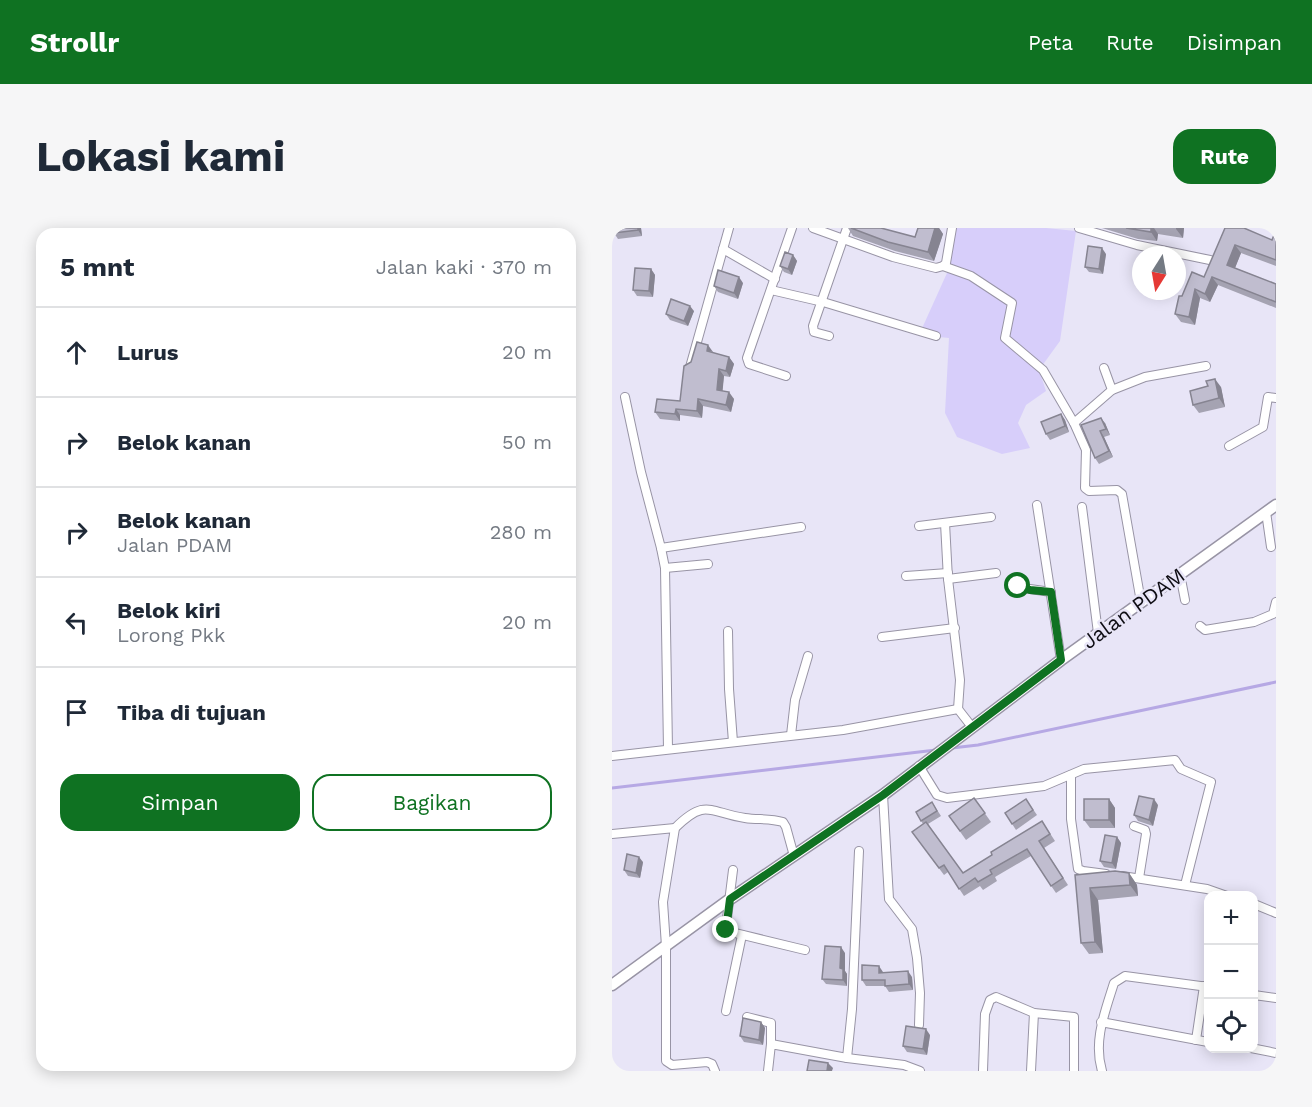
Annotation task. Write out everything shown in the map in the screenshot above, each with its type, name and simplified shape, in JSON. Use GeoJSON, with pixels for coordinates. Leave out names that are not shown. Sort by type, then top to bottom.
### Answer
{"type":"FeatureCollection","features":[{"type":"Feature","properties":{"kind":"street"},"geometry":{"type":"LineString","coordinates":[[690,367],[729,228]]}},
{"type":"Feature","properties":{"kind":"street"},"geometry":{"type":"LineString","coordinates":[[786,376],[752,365],[747,360],[792,228]]}},
{"type":"Feature","properties":{"kind":"street"},"geometry":{"type":"LineString","coordinates":[[813,228],[922,265],[936,268],[943,266],[970,276],[1011,302],[1012,309],[1005,338],[1043,370],[1074,423],[1086,450],[1085,488],[1093,491],[1119,491],[1123,496],[1141,602]]}},
{"type":"Feature","properties":{"kind":"street"},"geometry":{"type":"LineString","coordinates":[[829,336],[813,330],[847,228]]}},
{"type":"Feature","properties":{"kind":"street"},"geometry":{"type":"LineString","coordinates":[[943,266],[947,260],[951,228]]}},
{"type":"Feature","properties":{"kind":"street"},"geometry":{"type":"LineString","coordinates":[[1079,228],[1137,245],[1210,260]]}},
{"type":"Feature","properties":{"kind":"street"},"geometry":{"type":"LineString","coordinates":[[723,249],[775,279]]}},
{"type":"Feature","properties":{"kind":"street"},"geometry":{"type":"LineString","coordinates":[[771,290],[823,302],[936,336]]}},
{"type":"Feature","properties":{"kind":"street"},"geometry":{"type":"LineString","coordinates":[[1074,423],[1112,390],[1145,377],[1206,366]]}},
{"type":"Feature","properties":{"kind":"street"},"geometry":{"type":"LineString","coordinates":[[1104,368],[1112,390]]}},
{"type":"Feature","properties":{"kind":"street"},"geometry":{"type":"LineString","coordinates":[[625,397],[665,568],[668,749]]}},
{"type":"Feature","properties":{"kind":"street"},"geometry":{"type":"LineString","coordinates":[[1228,446],[1263,427],[1268,397],[1276,398]]}},
{"type":"Feature","properties":{"kind":"street"},"geometry":{"type":"LineString","coordinates":[[1038,505],[1061,660]]}},
{"type":"Feature","properties":{"kind":"street","name":"Jalan PDAM"},"geometry":{"type":"LineString","coordinates":[[612,985],[730,899],[883,795],[1061,660],[1276,505]]}},
{"type":"Feature","properties":{"kind":"street"},"geometry":{"type":"LineString","coordinates":[[1082,507],[1098,633]]}},
{"type":"Feature","properties":{"kind":"street"},"geometry":{"type":"LineString","coordinates":[[1266,512],[1271,547]]}},
{"type":"Feature","properties":{"kind":"street"},"geometry":{"type":"LineString","coordinates":[[919,526],[991,517]]}},
{"type":"Feature","properties":{"kind":"street"},"geometry":{"type":"LineString","coordinates":[[945,523],[948,576],[960,680],[958,709],[972,727]]}},
{"type":"Feature","properties":{"kind":"street"},"geometry":{"type":"LineString","coordinates":[[662,548],[801,527]]}},
{"type":"Feature","properties":{"kind":"street"},"geometry":{"type":"LineString","coordinates":[[665,568],[708,564]]}},
{"type":"Feature","properties":{"kind":"street"},"geometry":{"type":"LineString","coordinates":[[906,576],[996,573]]}},
{"type":"Feature","properties":{"kind":"street"},"geometry":{"type":"LineString","coordinates":[[1180,574],[1185,600]]}},
{"type":"Feature","properties":{"kind":"street"},"geometry":{"type":"LineString","coordinates":[[1015,583],[1030,590],[1051,592]]}},
{"type":"Feature","properties":{"kind":"street"},"geometry":{"type":"LineString","coordinates":[[1200,626],[1205,630],[1254,622],[1273,614],[1276,602]]}},
{"type":"Feature","properties":{"kind":"street"},"geometry":{"type":"LineString","coordinates":[[882,637],[955,628]]}},
{"type":"Feature","properties":{"kind":"street"},"geometry":{"type":"LineString","coordinates":[[728,631],[733,742]]}},
{"type":"Feature","properties":{"kind":"street"},"geometry":{"type":"LineString","coordinates":[[791,735],[795,700],[808,656]]}},
{"type":"Feature","properties":{"kind":"street"},"geometry":{"type":"LineString","coordinates":[[612,756],[843,730],[958,709]]}},
{"type":"Feature","properties":{"kind":"street"},"geometry":{"type":"LineString","coordinates":[[924,763],[933,791],[943,798],[1044,786],[1078,771],[1095,768],[1175,760],[1181,770],[1210,782],[1185,885]]}},
{"type":"Feature","properties":{"kind":"street"},"geometry":{"type":"LineString","coordinates":[[1071,775],[1071,819],[1078,869],[1083,872],[1139,878],[1213,891]]}},
{"type":"Feature","properties":{"kind":"street"},"geometry":{"type":"LineString","coordinates":[[883,795],[889,899],[912,929],[920,993],[918,1025]]}},
{"type":"Feature","properties":{"kind":"street"},"geometry":{"type":"LineString","coordinates":[[716,1071],[711,1063],[707,1062],[672,1065],[666,1062],[666,946],[663,902],[675,828],[695,811],[704,809],[744,818],[773,819],[783,822],[786,827],[794,856]]}},
{"type":"Feature","properties":{"kind":"street"},"geometry":{"type":"LineString","coordinates":[[1134,826],[1145,830],[1146,834],[1139,878]]}},
{"type":"Feature","properties":{"kind":"street"},"geometry":{"type":"LineString","coordinates":[[612,834],[675,828]]}},
{"type":"Feature","properties":{"kind":"street"},"geometry":{"type":"LineString","coordinates":[[847,1059],[852,1009],[859,851]]}},
{"type":"Feature","properties":{"kind":"street"},"geometry":{"type":"LineString","coordinates":[[734,870],[726,930],[730,933],[805,950]]}},
{"type":"Feature","properties":{"kind":"street"},"geometry":{"type":"LineString","coordinates":[[1258,906],[1276,913]]}},
{"type":"Feature","properties":{"kind":"street"},"geometry":{"type":"LineString","coordinates":[[726,1011],[742,935]]}},
{"type":"Feature","properties":{"kind":"street"},"geometry":{"type":"LineString","coordinates":[[1102,1071],[1099,1054],[1101,1022],[1114,983],[1125,976],[1204,987]]}},
{"type":"Feature","properties":{"kind":"street"},"geometry":{"type":"LineString","coordinates":[[1258,995],[1276,998]]}},
{"type":"Feature","properties":{"kind":"street"},"geometry":{"type":"LineString","coordinates":[[983,1071],[985,1014],[990,1000],[994,997],[1034,1013],[1074,1017],[1074,1071]]}},
{"type":"Feature","properties":{"kind":"street"},"geometry":{"type":"LineString","coordinates":[[1196,1040],[1204,998]]}},
{"type":"Feature","properties":{"kind":"street"},"geometry":{"type":"LineString","coordinates":[[1031,1071],[1034,1013]]}},
{"type":"Feature","properties":{"kind":"street"},"geometry":{"type":"LineString","coordinates":[[747,1017],[771,1023],[768,1071]]}},
{"type":"Feature","properties":{"kind":"street"},"geometry":{"type":"LineString","coordinates":[[1101,1022],[1204,1041]]}},
{"type":"Feature","properties":{"kind":"street"},"geometry":{"type":"LineString","coordinates":[[771,1044],[847,1059],[904,1065],[920,1071]]}},
{"type":"Feature","properties":{"kind":"street"},"geometry":{"type":"LineString","coordinates":[[1258,1049],[1276,1053]]}},
{"type":"Feature","properties":{"kind":"shaded area"},"geometry":{"type":"Polygon","coordinates":[[[955,228],[1046,228],[1076,231],[1060,341],[1039,370],[1046,391],[1026,405],[1018,423],[1030,448],[1002,454],[957,437],[945,413],[949,338],[919,335],[947,273],[955,228]]]}},
{"type":"Feature","properties":{"kind":"building"},"geometry":{"type":"Polygon","coordinates":[[[613,228],[638,228],[638,230],[614,233],[613,228]]]}},
{"type":"Feature","properties":{"kind":"building"},"geometry":{"type":"Polygon","coordinates":[[[851,228],[881,228],[915,237],[918,228],[935,228],[928,252],[888,242],[851,228]]]}},
{"type":"Feature","properties":{"kind":"building"},"geometry":{"type":"Polygon","coordinates":[[[1126,228],[1151,228],[1151,232],[1126,228]]]}},
{"type":"Feature","properties":{"kind":"building"},"geometry":{"type":"Polygon","coordinates":[[[1225,228],[1244,228],[1272,240],[1276,230],[1276,260],[1235,245],[1227,265],[1276,284],[1276,302],[1212,277],[1205,294],[1195,289],[1189,317],[1175,314],[1178,300],[1186,300],[1186,286],[1192,272],[1204,277],[1225,228]]]}},
{"type":"Feature","properties":{"kind":"building"},"geometry":{"type":"Polygon","coordinates":[[[1088,246],[1102,248],[1099,269],[1085,267],[1088,246]]]}},
{"type":"Feature","properties":{"kind":"building"},"geometry":{"type":"Polygon","coordinates":[[[785,252],[793,255],[788,269],[780,266],[785,252]]]}},
{"type":"Feature","properties":{"kind":"building"},"geometry":{"type":"Polygon","coordinates":[[[635,268],[651,269],[649,291],[633,290],[635,268]]]}},
{"type":"Feature","properties":{"kind":"building"},"geometry":{"type":"Polygon","coordinates":[[[718,270],[739,277],[734,293],[714,286],[718,270]]]}},
{"type":"Feature","properties":{"kind":"building"},"geometry":{"type":"Polygon","coordinates":[[[671,299],[690,306],[684,321],[666,314],[671,299]]]}},
{"type":"Feature","properties":{"kind":"building"},"geometry":{"type":"Polygon","coordinates":[[[697,342],[708,345],[707,351],[729,357],[726,371],[719,369],[717,390],[729,392],[726,405],[698,399],[697,411],[676,409],[675,414],[655,412],[657,399],[680,401],[684,366],[691,362],[697,342]]]}},
{"type":"Feature","properties":{"kind":"building"},"geometry":{"type":"Polygon","coordinates":[[[1215,379],[1219,398],[1193,405],[1190,391],[1208,386],[1206,381],[1215,379]]]}},
{"type":"Feature","properties":{"kind":"building"},"geometry":{"type":"Polygon","coordinates":[[[1061,414],[1065,426],[1046,434],[1041,422],[1061,414]]]}},
{"type":"Feature","properties":{"kind":"building"},"geometry":{"type":"Polygon","coordinates":[[[1101,418],[1106,429],[1100,431],[1109,451],[1095,458],[1081,425],[1101,418]]]}},
{"type":"Feature","properties":{"kind":"building"},"geometry":{"type":"Polygon","coordinates":[[[1139,796],[1154,799],[1149,820],[1134,815],[1139,796]]]}},
{"type":"Feature","properties":{"kind":"building"},"geometry":{"type":"Polygon","coordinates":[[[974,798],[985,813],[960,831],[949,816],[974,798]]]}},
{"type":"Feature","properties":{"kind":"building"},"geometry":{"type":"Polygon","coordinates":[[[1026,799],[1033,810],[1012,824],[1005,813],[1026,799]]]}},
{"type":"Feature","properties":{"kind":"building"},"geometry":{"type":"Polygon","coordinates":[[[1084,799],[1109,799],[1109,820],[1084,820],[1084,799]]]}},
{"type":"Feature","properties":{"kind":"building"},"geometry":{"type":"Polygon","coordinates":[[[932,802],[937,811],[921,821],[916,812],[932,802]]]}},
{"type":"Feature","properties":{"kind":"building"},"geometry":{"type":"Polygon","coordinates":[[[1042,821],[1050,834],[1039,841],[1063,878],[1051,886],[1027,849],[990,870],[992,874],[978,882],[975,878],[959,889],[944,865],[939,868],[912,832],[926,822],[963,873],[992,855],[991,852],[1042,821]]]}},
{"type":"Feature","properties":{"kind":"building"},"geometry":{"type":"Polygon","coordinates":[[[1105,835],[1117,837],[1112,863],[1100,861],[1105,835]]]}},
{"type":"Feature","properties":{"kind":"building"},"geometry":{"type":"Polygon","coordinates":[[[627,854],[639,857],[636,873],[624,870],[627,854]]]}},
{"type":"Feature","properties":{"kind":"building"},"geometry":{"type":"Polygon","coordinates":[[[1115,871],[1129,873],[1130,885],[1090,888],[1095,942],[1081,943],[1075,875],[1115,871]]]}},
{"type":"Feature","properties":{"kind":"building"},"geometry":{"type":"Polygon","coordinates":[[[825,946],[841,947],[840,968],[843,969],[843,980],[822,979],[825,946]]]}},
{"type":"Feature","properties":{"kind":"building"},"geometry":{"type":"Polygon","coordinates":[[[862,965],[879,966],[879,973],[908,971],[909,984],[885,986],[885,980],[862,980],[862,965]]]}},
{"type":"Feature","properties":{"kind":"building"},"geometry":{"type":"Polygon","coordinates":[[[743,1018],[761,1022],[759,1040],[740,1036],[743,1018]]]}},
{"type":"Feature","properties":{"kind":"building"},"geometry":{"type":"Polygon","coordinates":[[[906,1026],[926,1029],[923,1049],[903,1046],[906,1026]]]}},
{"type":"Feature","properties":{"kind":"building"},"geometry":{"type":"Polygon","coordinates":[[[809,1060],[828,1063],[827,1071],[807,1071],[809,1060]]]}},
{"type":"Feature","properties":{"kind":"waterway"},"geometry":{"type":"LineString","coordinates":[[952,748],[978,745],[1276,682]]}},
{"type":"Feature","properties":{"kind":"waterway"},"geometry":{"type":"LineString","coordinates":[[612,788],[936,750]]}},
{"type":"Feature","properties":{"kind":"route"},"geometry":{"type":"LineString","coordinates":[[726,930],[730,899],[883,795],[1061,660],[1051,592],[1018,586]]}}]}
